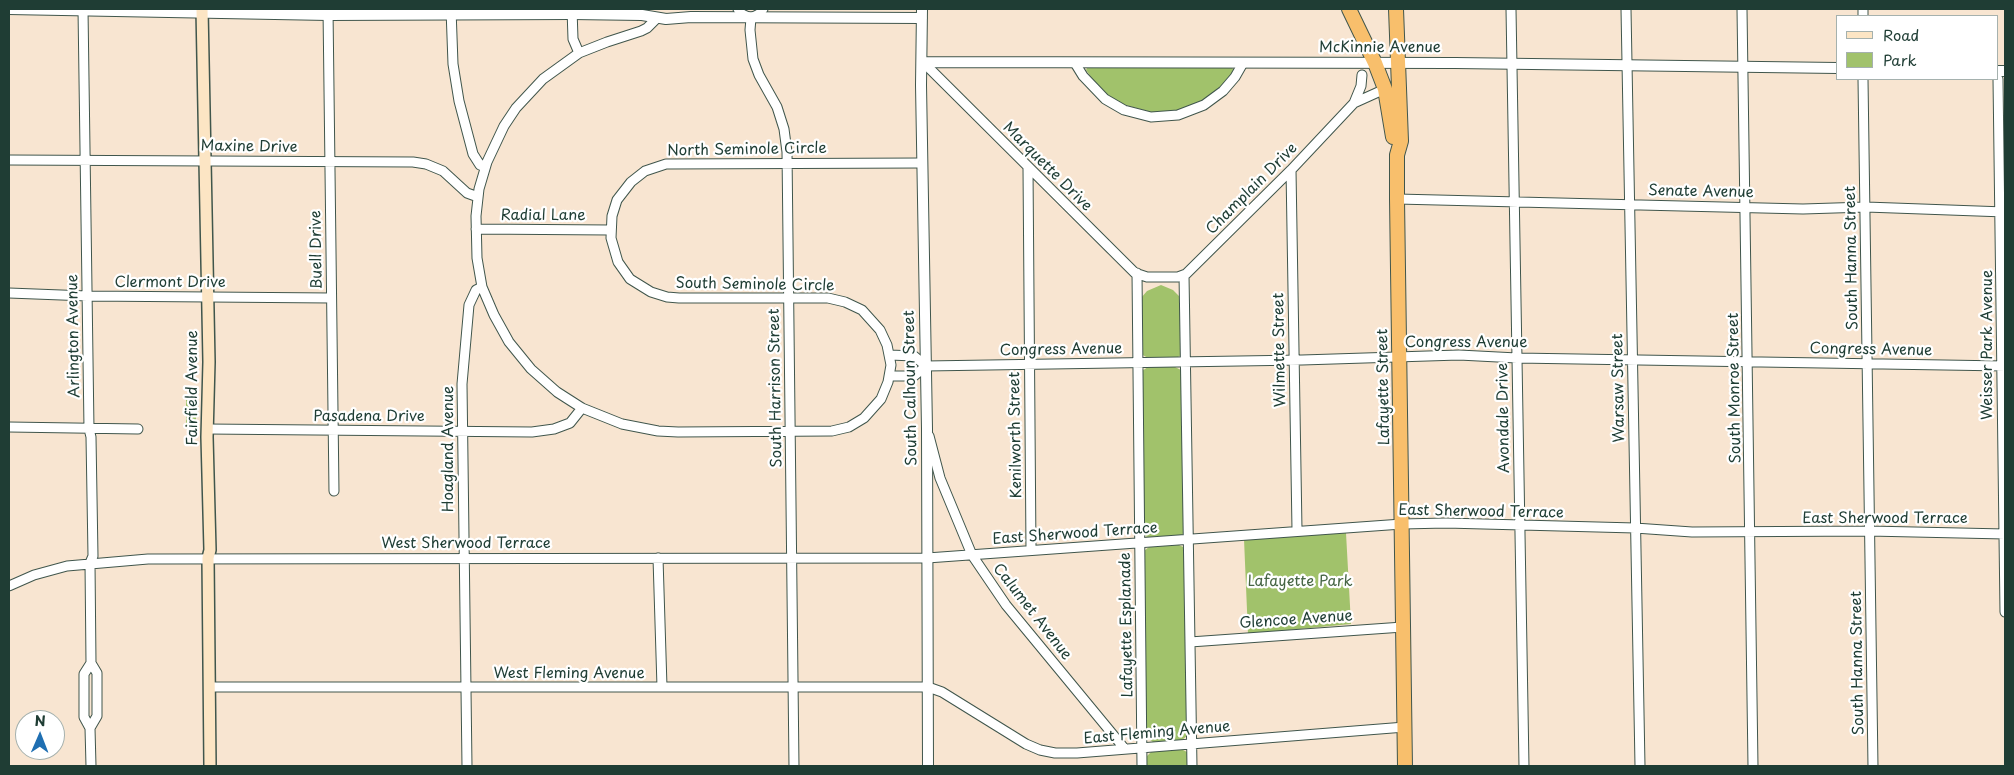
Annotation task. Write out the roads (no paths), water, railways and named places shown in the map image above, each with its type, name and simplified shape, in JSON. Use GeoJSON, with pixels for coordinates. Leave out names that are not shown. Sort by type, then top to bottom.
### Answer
{"type":"FeatureCollection","features":[{"type":"Feature","properties":{"kind":"highway"},"geometry":{"type":"LineString","coordinates":[[1349,9],[1375,63],[1385,89],[1397,155]]}},
{"type":"Feature","properties":{"kind":"highway","name":"Lafayette Street"},"geometry":{"type":"LineString","coordinates":[[1396,9],[1401,141],[1397,155],[1397,199],[1405,766]]}},
{"type":"Feature","properties":{"kind":"main road","name":"Fairfield Avenue"},"geometry":{"type":"LineString","coordinates":[[202,10],[210,384],[208,430],[210,766]]}},
{"type":"Feature","properties":{"kind":"street"},"geometry":{"type":"LineString","coordinates":[[9,9],[328,12],[572,11],[642,15],[656,19],[922,13]]}},
{"type":"Feature","properties":{"kind":"street","name":"Arlington Avenue"},"geometry":{"type":"LineString","coordinates":[[83,9],[89,429],[91,437],[93,556],[90,563],[90,663],[84,674],[84,717],[90,728],[91,766]]}},
{"type":"Feature","properties":{"kind":"street"},"geometry":{"type":"LineString","coordinates":[[738,9],[742,14],[751,18]]}},
{"type":"Feature","properties":{"kind":"street"},"geometry":{"type":"LineString","coordinates":[[751,18],[759,14],[763,9]]}},
{"type":"Feature","properties":{"kind":"street","name":"Avondale Drive"},"geometry":{"type":"LineString","coordinates":[[1512,9],[1524,766]]}},
{"type":"Feature","properties":{"kind":"street","name":"Warsaw Street"},"geometry":{"type":"LineString","coordinates":[[1626,9],[1640,766]]}},
{"type":"Feature","properties":{"kind":"street","name":"South Monroe Street"},"geometry":{"type":"LineString","coordinates":[[1742,9],[1753,766]]}},
{"type":"Feature","properties":{"kind":"street"},"geometry":{"type":"LineString","coordinates":[[572,11],[573,39],[579,53]]}},
{"type":"Feature","properties":{"kind":"street","name":"Buell Drive"},"geometry":{"type":"LineString","coordinates":[[328,12],[334,491]]}},
{"type":"Feature","properties":{"kind":"street"},"geometry":{"type":"LineString","coordinates":[[451,12],[453,64],[459,101],[474,154],[480,165],[485,167]]}},
{"type":"Feature","properties":{"kind":"street","name":"South Calhoun Street"},"geometry":{"type":"LineString","coordinates":[[922,13],[921,85],[927,429],[928,766]]}},
{"type":"Feature","properties":{"kind":"street","name":"South Harrison Street"},"geometry":{"type":"LineString","coordinates":[[751,18],[750,39],[753,59],[782,121],[787,163],[794,766]]}},
{"type":"Feature","properties":{"kind":"street"},"geometry":{"type":"LineString","coordinates":[[656,19],[641,31],[579,53],[543,79],[516,108],[499,135],[485,167],[478,196],[476,229],[477,258],[482,287],[501,328],[519,354],[544,381],[582,408],[622,424],[658,431],[832,431],[857,423],[875,406],[885,391],[890,376],[890,355],[914,356],[926,366],[914,376],[890,376]]}},
{"type":"Feature","properties":{"kind":"street","name":"McKinnie Avenue"},"geometry":{"type":"LineString","coordinates":[[922,62],[1512,63],[1836,68]]}},
{"type":"Feature","properties":{"kind":"street","name":"Marquette Drive"},"geometry":{"type":"LineString","coordinates":[[922,62],[1136,274]]}},
{"type":"Feature","properties":{"kind":"street"},"geometry":{"type":"LineString","coordinates":[[1075,63],[1083,76],[1105,99],[1124,110],[1151,117],[1178,115],[1204,105],[1223,91],[1235,77],[1243,63]]}},
{"type":"Feature","properties":{"kind":"street","name":"Champlain Drive"},"geometry":{"type":"LineString","coordinates":[[1184,275],[1291,170],[1354,103],[1361,86],[1362,75]]}},
{"type":"Feature","properties":{"kind":"street","name":"South Hanna Street"},"geometry":{"type":"LineString","coordinates":[[1863,80],[1873,766]]}},
{"type":"Feature","properties":{"kind":"street","name":"Weisser Park Avenue"},"geometry":{"type":"LineString","coordinates":[[1998,80],[2003,212],[2005,612]]}},
{"type":"Feature","properties":{"kind":"street","name":"Champlain Drive"},"geometry":{"type":"LineString","coordinates":[[1354,103],[1385,89]]}},
{"type":"Feature","properties":{"kind":"street","name":"Maxine Drive"},"geometry":{"type":"LineString","coordinates":[[9,160],[406,162],[426,164],[442,171],[467,193],[478,196]]}},
{"type":"Feature","properties":{"kind":"street","name":"North Seminole Circle"},"geometry":{"type":"LineString","coordinates":[[610,230],[613,210],[623,190],[640,174],[658,166],[674,163],[922,163]]}},
{"type":"Feature","properties":{"kind":"street","name":"Kenilworth Street"},"geometry":{"type":"LineString","coordinates":[[1028,168],[1031,550]]}},
{"type":"Feature","properties":{"kind":"street","name":"Wilmette Street"},"geometry":{"type":"LineString","coordinates":[[1291,170],[1297,530]]}},
{"type":"Feature","properties":{"kind":"street","name":"Senate Avenue"},"geometry":{"type":"LineString","coordinates":[[1397,199],[1746,206],[1804,209],[1866,207],[2003,212]]}},
{"type":"Feature","properties":{"kind":"street","name":"Radial Lane"},"geometry":{"type":"LineString","coordinates":[[476,229],[610,230]]}},
{"type":"Feature","properties":{"kind":"street","name":"South Seminole Circle"},"geometry":{"type":"LineString","coordinates":[[610,230],[614,254],[622,268],[630,279],[651,292],[667,297],[679,298],[828,298],[844,302],[859,308],[876,324],[890,355]]}},
{"type":"Feature","properties":{"kind":"street"},"geometry":{"type":"LineString","coordinates":[[1136,274],[1161,277],[1184,275],[1192,766]]}},
{"type":"Feature","properties":{"kind":"street","name":"Lafayette Esplanade"},"geometry":{"type":"LineString","coordinates":[[1136,274],[1142,766]]}},
{"type":"Feature","properties":{"kind":"street","name":"Hoagland Avenue"},"geometry":{"type":"LineString","coordinates":[[467,766],[462,431],[464,351],[470,305],[476,290],[482,287]]}},
{"type":"Feature","properties":{"kind":"street","name":"Clermont Drive"},"geometry":{"type":"LineString","coordinates":[[9,293],[87,296],[331,298]]}},
{"type":"Feature","properties":{"kind":"street","name":"Congress Avenue"},"geometry":{"type":"LineString","coordinates":[[926,366],[1294,360],[1459,355],[1517,358],[2003,366]]}},
{"type":"Feature","properties":{"kind":"street","name":"Pasadena Drive"},"geometry":{"type":"LineString","coordinates":[[208,430],[532,432],[554,429],[570,423],[582,408]]}},
{"type":"Feature","properties":{"kind":"street"},"geometry":{"type":"LineString","coordinates":[[9,427],[138,429]]}},
{"type":"Feature","properties":{"kind":"street","name":"Calumet Avenue"},"geometry":{"type":"LineString","coordinates":[[927,429],[940,478],[972,555],[1006,606],[1124,748]]}},
{"type":"Feature","properties":{"kind":"street"},"geometry":{"type":"LineString","coordinates":[[927,480],[940,478]]}},
{"type":"Feature","properties":{"kind":"street","name":"East Sherwood Terrace"},"geometry":{"type":"LineString","coordinates":[[927,558],[1297,530],[1446,523],[1635,528],[1692,532],[1869,531],[2005,534]]}},
{"type":"Feature","properties":{"kind":"street"},"geometry":{"type":"LineString","coordinates":[[658,558],[662,687]]}},
{"type":"Feature","properties":{"kind":"street","name":"West Sherwood Terrace"},"geometry":{"type":"LineString","coordinates":[[9,586],[34,575],[67,566],[148,559],[927,558]]}},
{"type":"Feature","properties":{"kind":"street","name":"Glencoe Avenue"},"geometry":{"type":"LineString","coordinates":[[1190,642],[1403,627]]}},
{"type":"Feature","properties":{"kind":"street","name":"Arlington Avenue"},"geometry":{"type":"LineString","coordinates":[[90,663],[97,673],[97,716],[90,728]]}},
{"type":"Feature","properties":{"kind":"street","name":"West Fleming Avenue"},"geometry":{"type":"LineString","coordinates":[[209,687],[928,688]]}},
{"type":"Feature","properties":{"kind":"street","name":"East Fleming Avenue"},"geometry":{"type":"LineString","coordinates":[[928,688],[942,692],[1026,744],[1040,750],[1077,753],[1405,727]]}},
{"type":"Feature","properties":{"kind":"park label","name":"Lafayette Park"},"geometry":{"type":"Point","coordinates":[1300,582]}}]}
